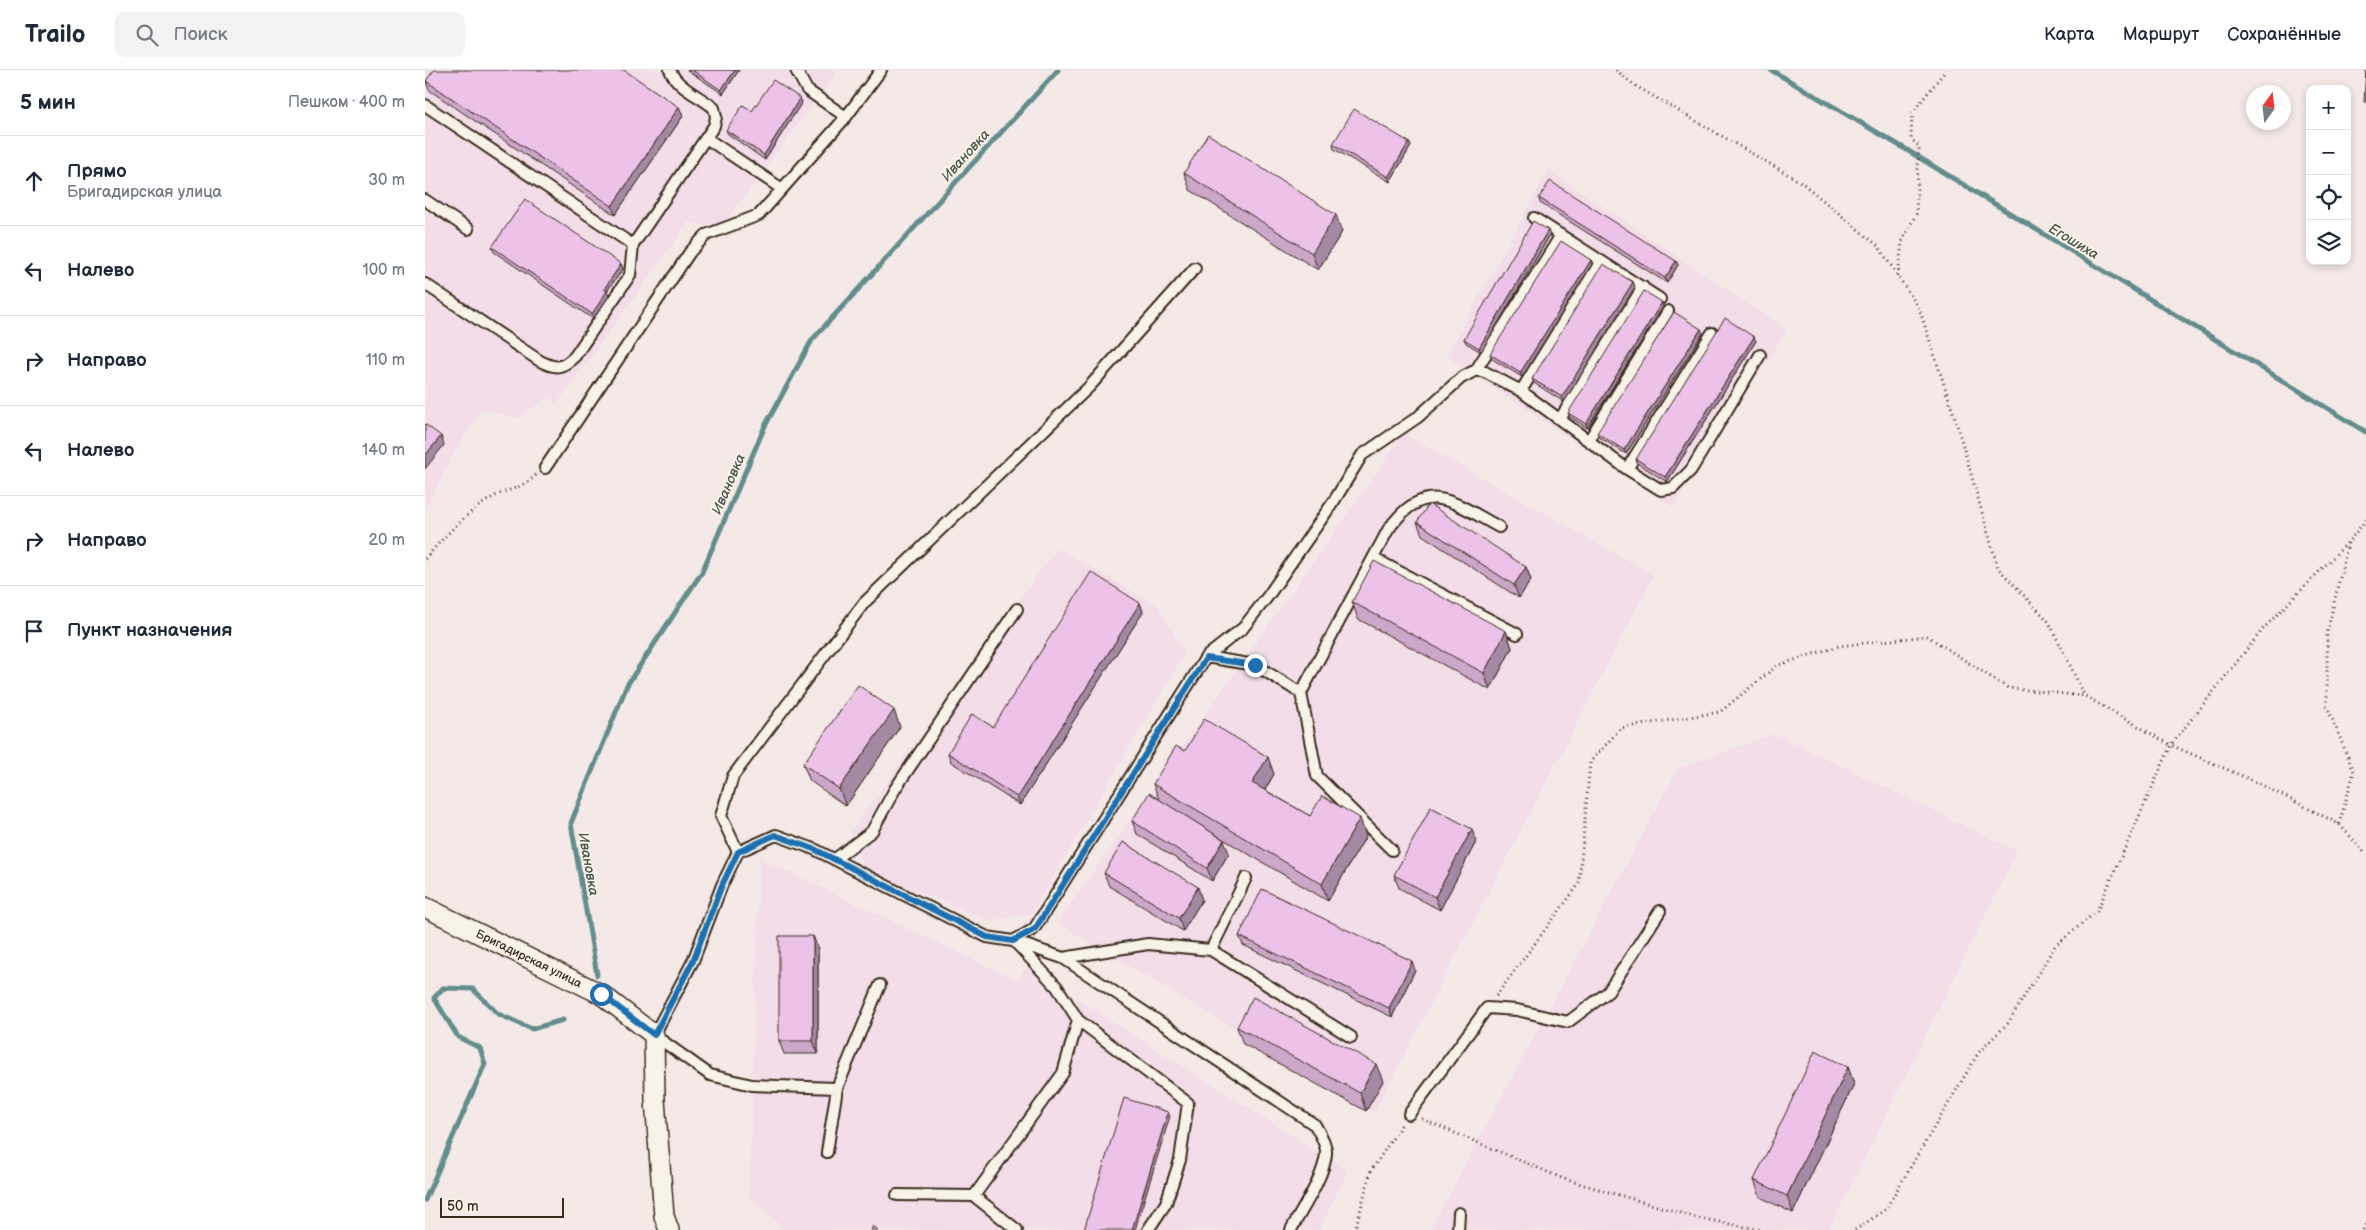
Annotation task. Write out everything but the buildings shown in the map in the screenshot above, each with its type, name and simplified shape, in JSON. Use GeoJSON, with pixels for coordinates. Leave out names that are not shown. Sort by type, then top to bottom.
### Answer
{"type":"FeatureCollection","features":[{"type":"Feature","properties":{"kind":"street","name":"Бригадирская улица"},"geometry":{"type":"LineString","coordinates":[[425,907],[601,994],[654,1035]]}},
{"type":"Feature","properties":{"kind":"street"},"geometry":{"type":"LineString","coordinates":[[654,1035],[655,1100],[664,1216],[669,1230]]}},
{"type":"Feature","properties":{"kind":"lane"},"geometry":{"type":"LineString","coordinates":[[425,284],[540,361],[553,367],[565,366],[575,356],[630,275],[633,245],[714,126],[716,117],[714,108],[681,85],[672,76],[670,70]]}},
{"type":"Feature","properties":{"kind":"lane"},"geometry":{"type":"LineString","coordinates":[[797,70],[807,90],[846,117]]}},
{"type":"Feature","properties":{"kind":"lane"},"geometry":{"type":"LineString","coordinates":[[545,468],[690,252],[706,236],[759,215],[846,117],[881,70]]}},
{"type":"Feature","properties":{"kind":"lane"},"geometry":{"type":"LineString","coordinates":[[425,105],[633,245]]}},
{"type":"Feature","properties":{"kind":"lane"},"geometry":{"type":"LineString","coordinates":[[706,138],[782,189]]}},
{"type":"Feature","properties":{"kind":"lane"},"geometry":{"type":"LineString","coordinates":[[425,200],[468,230]]}},
{"type":"Feature","properties":{"kind":"lane"},"geometry":{"type":"LineString","coordinates":[[1534,218],[1660,299]]}},
{"type":"Feature","properties":{"kind":"lane"},"geometry":{"type":"LineString","coordinates":[[1013,941],[1035,929],[1206,658],[1243,628],[1258,609],[1334,501],[1362,455],[1418,417],[1461,378],[1476,370],[1561,235]]}},
{"type":"Feature","properties":{"kind":"lane"},"geometry":{"type":"LineString","coordinates":[[1521,391],[1601,261]]}},
{"type":"Feature","properties":{"kind":"lane"},"geometry":{"type":"LineString","coordinates":[[738,852],[721,816],[733,776],[863,603],[1089,387],[1195,268]]}},
{"type":"Feature","properties":{"kind":"lane"},"geometry":{"type":"LineString","coordinates":[[1560,419],[1643,288]]}},
{"type":"Feature","properties":{"kind":"lane"},"geometry":{"type":"LineString","coordinates":[[1589,440],[1668,311]]}},
{"type":"Feature","properties":{"kind":"lane"},"geometry":{"type":"LineString","coordinates":[[1627,469],[1712,333]]}},
{"type":"Feature","properties":{"kind":"lane"},"geometry":{"type":"LineString","coordinates":[[1476,370],[1485,372],[1521,391],[1627,469],[1661,490],[1673,488],[1691,470],[1760,355]]}},
{"type":"Feature","properties":{"kind":"lane"},"geometry":{"type":"LineString","coordinates":[[1392,850],[1317,776],[1301,693],[1373,558],[1395,520],[1405,511],[1429,498],[1439,498],[1453,502],[1499,527]]}},
{"type":"Feature","properties":{"kind":"lane"},"geometry":{"type":"LineString","coordinates":[[1373,558],[1517,634]]}},
{"type":"Feature","properties":{"kind":"lane"},"geometry":{"type":"LineString","coordinates":[[835,859],[872,831],[895,789],[1017,609]]}},
{"type":"Feature","properties":{"kind":"lane"},"geometry":{"type":"LineString","coordinates":[[1206,658],[1255,665],[1301,693]]}},
{"type":"Feature","properties":{"kind":"lane"},"geometry":{"type":"LineString","coordinates":[[837,1088],[752,1085],[709,1075],[654,1035],[693,961],[722,885],[738,852],[775,835],[835,859],[987,937],[1013,941],[1063,958],[1315,1125],[1327,1153],[1323,1170],[1291,1230]]}},
{"type":"Feature","properties":{"kind":"lane"},"geometry":{"type":"LineString","coordinates":[[1211,950],[1246,878]]}},
{"type":"Feature","properties":{"kind":"lane"},"geometry":{"type":"LineString","coordinates":[[1409,1114],[1487,1008],[1517,1010],[1568,1022],[1608,992],[1659,911]]}},
{"type":"Feature","properties":{"kind":"lane"},"geometry":{"type":"LineString","coordinates":[[1013,941],[1057,986],[1078,1020],[1189,1103],[1180,1160],[1166,1203],[1148,1230]]}},
{"type":"Feature","properties":{"kind":"lane"},"geometry":{"type":"LineString","coordinates":[[1063,958],[1148,944],[1211,950],[1351,1037]]}},
{"type":"Feature","properties":{"kind":"lane"},"geometry":{"type":"LineString","coordinates":[[827,1152],[837,1088],[881,985]]}},
{"type":"Feature","properties":{"kind":"lane"},"geometry":{"type":"LineString","coordinates":[[974,1196],[1063,1073],[1078,1020]]}},
{"type":"Feature","properties":{"kind":"lane"},"geometry":{"type":"LineString","coordinates":[[897,1195],[974,1196],[1017,1230]]}},
{"type":"Feature","properties":{"kind":"lane"},"geometry":{"type":"LineString","coordinates":[[1458,1230],[1459,1213]]}},
{"type":"Feature","properties":{"kind":"path"},"geometry":{"type":"LineString","coordinates":[[1616,70],[1634,85],[1801,182],[1878,246],[1919,308],[1955,418],[1998,568],[2049,622],[2085,696]]}},
{"type":"Feature","properties":{"kind":"path"},"geometry":{"type":"LineString","coordinates":[[1898,277],[1902,242],[1916,214],[1919,146],[1911,139],[1912,113],[1946,70]]}},
{"type":"Feature","properties":{"kind":"path"},"geometry":{"type":"LineString","coordinates":[[425,559],[448,533],[480,505],[491,498],[525,486],[545,468]]}},
{"type":"Feature","properties":{"kind":"path"},"geometry":{"type":"LineString","coordinates":[[1855,1230],[1885,1210],[1979,1052],[2008,1023],[2055,946],[2097,911],[2171,745],[2263,628],[2348,542],[2366,520]]}},
{"type":"Feature","properties":{"kind":"path"},"geometry":{"type":"LineString","coordinates":[[2339,824],[2354,772],[2327,706],[2327,633],[2348,542]]}},
{"type":"Feature","properties":{"kind":"path"},"geometry":{"type":"LineString","coordinates":[[1487,1008],[1579,884],[1590,762],[1621,728],[1720,712],[1778,665],[1839,646],[1927,636],[2008,688],[2085,696],[2171,745],[2259,782],[2339,824],[2366,854]]}},
{"type":"Feature","properties":{"kind":"path"},"geometry":{"type":"LineString","coordinates":[[1355,1230],[1371,1171],[1409,1114],[1564,1179],[1698,1218],[1762,1230]]}},
{"type":"Feature","properties":{"kind":"path"},"geometry":{"type":"LineString","coordinates":[[2363,1230],[2366,1223]]}},
{"type":"Feature","properties":{"kind":"shaded area"},"geometry":{"type":"Polygon","coordinates":[[[425,70],[839,70],[720,229],[689,222],[557,404],[549,397],[518,418],[482,409],[455,451],[425,510],[425,70]]]}},
{"type":"Feature","properties":{"kind":"shaded area"},"geometry":{"type":"Polygon","coordinates":[[[1549,170],[1787,330],[1673,507],[1446,356],[1549,170]]]}},
{"type":"Feature","properties":{"kind":"shaded area"},"geometry":{"type":"Polygon","coordinates":[[[1404,434],[1654,575],[1374,1113],[1057,923],[1404,434]]]}},
{"type":"Feature","properties":{"kind":"shaded area"},"geometry":{"type":"Polygon","coordinates":[[[1057,548],[1158,606],[1185,653],[1032,913],[990,921],[864,869],[851,831],[1057,548]]]}},
{"type":"Feature","properties":{"kind":"shaded area"},"geometry":{"type":"Polygon","coordinates":[[[1775,734],[2017,851],[1829,1230],[1430,1230],[1678,768],[1775,734]]]}},
{"type":"Feature","properties":{"kind":"shaded area"},"geometry":{"type":"Polygon","coordinates":[[[759,858],[1017,980],[1027,967],[1348,1171],[1319,1230],[785,1230],[749,1196],[759,858]]]}},
{"type":"Feature","properties":{"kind":"waterway","name":"Ивановка"},"geometry":{"type":"LineString","coordinates":[[597,975],[571,823],[627,685],[702,572],[765,426],[812,340],[1058,70]]}},
{"type":"Feature","properties":{"kind":"waterway","name":"Егошиха"},"geometry":{"type":"LineString","coordinates":[[1771,70],[1902,147],[2366,432]]}},
{"type":"Feature","properties":{"kind":"waterway","name":"Ивановка"},"geometry":{"type":"LineString","coordinates":[[425,1200],[485,1064],[480,1048],[458,1037],[434,998],[443,988],[473,989],[498,1014],[532,1029],[563,1020]]}},
{"type":"Feature","properties":{"kind":"route"},"geometry":{"type":"LineString","coordinates":[[601,994],[654,1035],[693,961],[722,885],[738,852],[775,835],[814,849],[987,937],[1013,941],[1035,929],[1206,658],[1255,665]]}}]}
